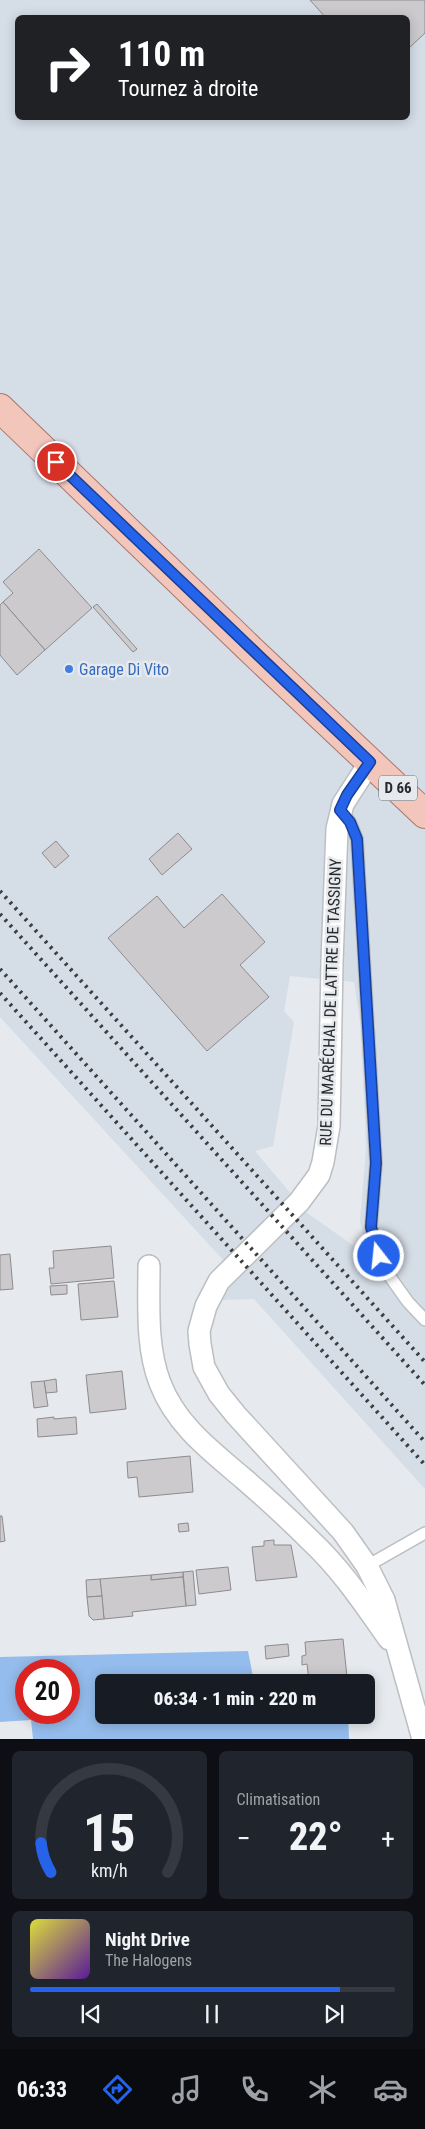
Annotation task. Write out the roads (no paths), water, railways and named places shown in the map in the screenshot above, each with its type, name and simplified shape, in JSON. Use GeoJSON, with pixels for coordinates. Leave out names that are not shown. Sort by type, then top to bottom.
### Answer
{"type":"FeatureCollection","features":[{"type":"Feature","properties":{"kind":"main road","name":"D 66"},"geometry":{"type":"LineString","coordinates":[[0,408],[250,649],[425,814]]}},
{"type":"Feature","properties":{"kind":"street"},"geometry":{"type":"LineString","coordinates":[[340,810],[347,795],[370,762]]}},
{"type":"Feature","properties":{"kind":"street","name":"RUE DU MARÉCHAL DE LATTRE DE TASSIGNY"},"geometry":{"type":"LineString","coordinates":[[340,810],[337,829],[332,962],[329,1126],[319,1175],[299,1202],[230,1269],[211,1294],[201,1321],[200,1344],[204,1367],[220,1394],[236,1415],[343,1532],[367,1566],[384,1600],[423,1739]]}},
{"type":"Feature","properties":{"kind":"street","name":"RUE DU MARÉCHAL DE LATTRE DE TASSIGNY"},"geometry":{"type":"LineString","coordinates":[[149,1266],[149,1309],[154,1362],[159,1382],[176,1414],[202,1444],[253,1487],[334,1565],[354,1588],[400,1654]]}},
{"type":"Feature","properties":{"kind":"lane"},"geometry":{"type":"LineString","coordinates":[[340,810],[350,822],[357,839],[376,1163],[371,1227],[379,1256],[388,1274],[408,1302],[425,1320]]}},
{"type":"Feature","properties":{"kind":"lane"},"geometry":{"type":"LineString","coordinates":[[367,1566],[425,1533]]}},
{"type":"Feature","properties":{"kind":"railway"},"geometry":{"type":"LineString","coordinates":[[0,891],[425,1362]]}},
{"type":"Feature","properties":{"kind":"railway"},"geometry":{"type":"LineString","coordinates":[[0,914],[425,1385]]}},
{"type":"Feature","properties":{"kind":"railway"},"geometry":{"type":"LineString","coordinates":[[0,969],[425,1442]]}},
{"type":"Feature","properties":{"kind":"railway"},"geometry":{"type":"LineString","coordinates":[[0,993],[425,1465]]}},
{"type":"Feature","properties":{"kind":"place","name":"Garage Di Vito"},"geometry":{"type":"Point","coordinates":[69,669]}}]}
